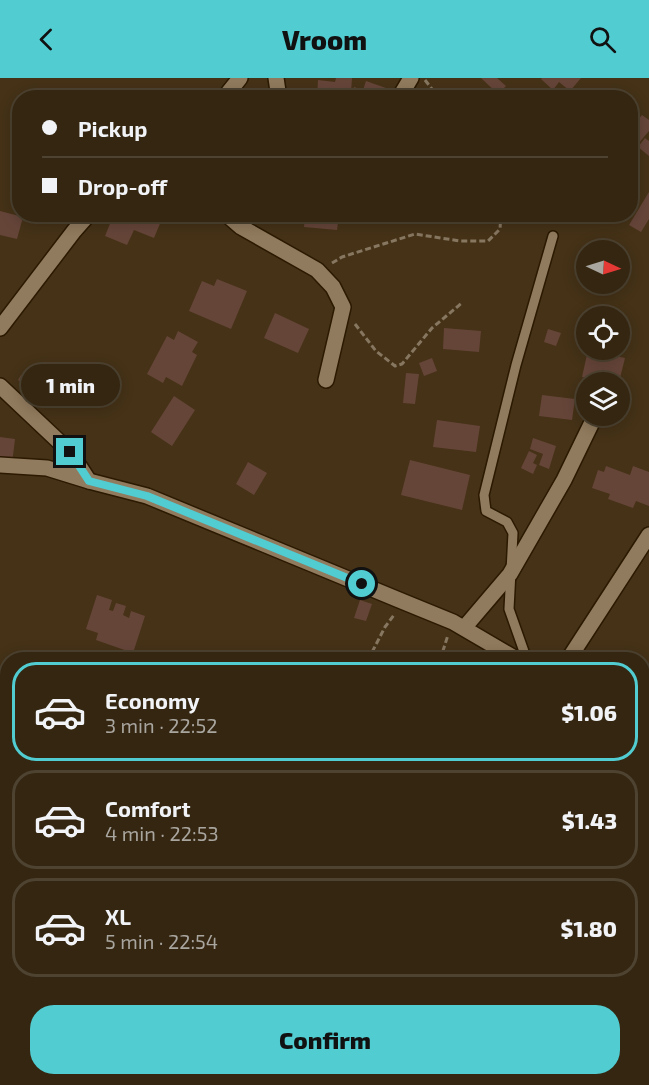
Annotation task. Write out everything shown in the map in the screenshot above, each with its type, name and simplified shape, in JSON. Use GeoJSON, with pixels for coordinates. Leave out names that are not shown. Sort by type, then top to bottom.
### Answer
{"type":"FeatureCollection","features":[{"type":"Feature","properties":{"kind":"street"},"geometry":{"type":"LineString","coordinates":[[230,90],[240,78]]}},
{"type":"Feature","properties":{"kind":"street"},"geometry":{"type":"LineString","coordinates":[[0,328],[82,222]]}},
{"type":"Feature","properties":{"kind":"street"},"geometry":{"type":"LineString","coordinates":[[235,222],[317,270],[333,287],[343,308],[326,380]]}},
{"type":"Feature","properties":{"kind":"street"},"geometry":{"type":"LineString","coordinates":[[0,386],[70,452],[89,481]]}},
{"type":"Feature","properties":{"kind":"street"},"geometry":{"type":"LineString","coordinates":[[458,625],[510,574],[564,480],[590,426]]}},
{"type":"Feature","properties":{"kind":"street"},"geometry":{"type":"LineString","coordinates":[[0,465],[47,468],[147,496],[458,625],[504,652]]}},
{"type":"Feature","properties":{"kind":"street"},"geometry":{"type":"LineString","coordinates":[[573,652],[649,535]]}},
{"type":"Feature","properties":{"kind":"lane"},"geometry":{"type":"LineString","coordinates":[[523,652],[509,609],[513,533],[507,522],[486,512],[484,495],[516,365],[553,236]]}},
{"type":"Feature","properties":{"kind":"path"},"geometry":{"type":"LineString","coordinates":[[317,270],[342,257],[415,234],[460,241],[488,241],[500,229],[500,222]]}},
{"type":"Feature","properties":{"kind":"path"},"geometry":{"type":"LineString","coordinates":[[343,308],[376,351],[395,366],[402,364],[432,327],[463,302]]}},
{"type":"Feature","properties":{"kind":"path"},"geometry":{"type":"LineString","coordinates":[[372,652],[385,627],[404,602]]}},
{"type":"Feature","properties":{"kind":"path"},"geometry":{"type":"LineString","coordinates":[[444,652],[458,625]]}},
{"type":"Feature","properties":{"kind":"building"},"geometry":{"type":"Polygon","coordinates":[[[336,78],[352,78],[351,90],[317,90],[318,80],[335,82],[336,78]]]}},
{"type":"Feature","properties":{"kind":"building"},"geometry":{"type":"Polygon","coordinates":[[[481,78],[497,78],[506,86],[502,90],[494,90],[481,78]]]}},
{"type":"Feature","properties":{"kind":"building"},"geometry":{"type":"Polygon","coordinates":[[[581,78],[571,90],[559,82],[553,90],[541,79],[581,78]]]}},
{"type":"Feature","properties":{"kind":"building"},"geometry":{"type":"Polygon","coordinates":[[[366,81],[386,88],[385,90],[363,90],[366,81]]]}},
{"type":"Feature","properties":{"kind":"building"},"geometry":{"type":"Polygon","coordinates":[[[642,115],[649,120],[649,131],[638,144],[638,120],[642,115]]]}},
{"type":"Feature","properties":{"kind":"building"},"geometry":{"type":"Polygon","coordinates":[[[645,138],[649,141],[649,156],[638,147],[645,138]]]}},
{"type":"Feature","properties":{"kind":"building"},"geometry":{"type":"Polygon","coordinates":[[[649,192],[649,219],[641,232],[629,225],[631,222],[638,222],[638,210],[649,192]]]}},
{"type":"Feature","properties":{"kind":"building"},"geometry":{"type":"Polygon","coordinates":[[[0,211],[12,214],[12,222],[22,222],[17,239],[0,235],[0,211]]]}},
{"type":"Feature","properties":{"kind":"building"},"geometry":{"type":"Polygon","coordinates":[[[111,222],[161,222],[154,238],[134,230],[127,245],[105,236],[111,222]]]}},
{"type":"Feature","properties":{"kind":"building"},"geometry":{"type":"Polygon","coordinates":[[[304,222],[338,222],[337,230],[304,227],[304,222]]]}},
{"type":"Feature","properties":{"kind":"building"},"geometry":{"type":"Polygon","coordinates":[[[217,279],[247,291],[231,329],[189,311],[202,281],[214,286],[217,279]]]}},
{"type":"Feature","properties":{"kind":"building"},"geometry":{"type":"Polygon","coordinates":[[[275,313],[309,329],[298,353],[264,338],[275,313]]]}},
{"type":"Feature","properties":{"kind":"building"},"geometry":{"type":"Polygon","coordinates":[[[444,328],[481,331],[479,352],[443,349],[444,328]]]}},
{"type":"Feature","properties":{"kind":"building"},"geometry":{"type":"Polygon","coordinates":[[[548,329],[561,333],[556,346],[544,342],[548,329]]]}},
{"type":"Feature","properties":{"kind":"building"},"geometry":{"type":"Polygon","coordinates":[[[178,331],[198,342],[192,352],[197,355],[182,386],[166,377],[163,383],[147,374],[167,336],[174,340],[178,331]]]}},
{"type":"Feature","properties":{"kind":"building"},"geometry":{"type":"Polygon","coordinates":[[[432,358],[437,371],[424,376],[419,363],[432,358]]]}},
{"type":"Feature","properties":{"kind":"building"},"geometry":{"type":"Polygon","coordinates":[[[586,360],[624,360],[622,372],[583,372],[586,360]]]}},
{"type":"Feature","properties":{"kind":"building"},"geometry":{"type":"Polygon","coordinates":[[[406,373],[419,374],[415,404],[403,403],[406,373]]]}},
{"type":"Feature","properties":{"kind":"building"},"geometry":{"type":"Polygon","coordinates":[[[21,375],[40,386],[33,398],[24,393],[28,386],[18,380],[21,375]]]}},
{"type":"Feature","properties":{"kind":"building"},"geometry":{"type":"Polygon","coordinates":[[[542,395],[575,399],[572,420],[539,416],[542,395]]]}},
{"type":"Feature","properties":{"kind":"building"},"geometry":{"type":"Polygon","coordinates":[[[174,396],[195,410],[172,446],[151,432],[174,396]]]}},
{"type":"Feature","properties":{"kind":"building"},"geometry":{"type":"Polygon","coordinates":[[[437,420],[480,426],[476,452],[433,447],[437,420]]]}},
{"type":"Feature","properties":{"kind":"building"},"geometry":{"type":"Polygon","coordinates":[[[0,437],[15,439],[12,464],[0,462],[0,437]]]}},
{"type":"Feature","properties":{"kind":"building"},"geometry":{"type":"Polygon","coordinates":[[[533,438],[556,446],[549,469],[539,465],[543,454],[530,449],[533,438]]]}},
{"type":"Feature","properties":{"kind":"building"},"geometry":{"type":"Polygon","coordinates":[[[529,451],[537,455],[533,463],[537,465],[533,474],[521,468],[529,451]]]}},
{"type":"Feature","properties":{"kind":"building"},"geometry":{"type":"Polygon","coordinates":[[[410,460],[470,475],[462,510],[401,495],[410,460]]]}},
{"type":"Feature","properties":{"kind":"building"},"geometry":{"type":"Polygon","coordinates":[[[248,462],[267,473],[254,495],[236,484],[248,462]]]}},
{"type":"Feature","properties":{"kind":"building"},"geometry":{"type":"Polygon","coordinates":[[[606,466],[630,475],[633,466],[649,472],[649,506],[636,501],[633,508],[608,499],[610,494],[592,488],[598,470],[604,472],[606,466]]]}},
{"type":"Feature","properties":{"kind":"building"},"geometry":{"type":"Polygon","coordinates":[[[97,595],[112,600],[109,610],[113,611],[116,603],[126,606],[123,615],[129,618],[131,611],[145,616],[133,652],[96,640],[98,633],[86,629],[97,595]]]}},
{"type":"Feature","properties":{"kind":"building"},"geometry":{"type":"Polygon","coordinates":[[[360,600],[372,604],[366,621],[354,618],[360,600]]]}},
{"type":"Feature","properties":{"kind":"route"},"geometry":{"type":"LineString","coordinates":[[70,452],[89,481],[147,496],[362,584]]}}]}
